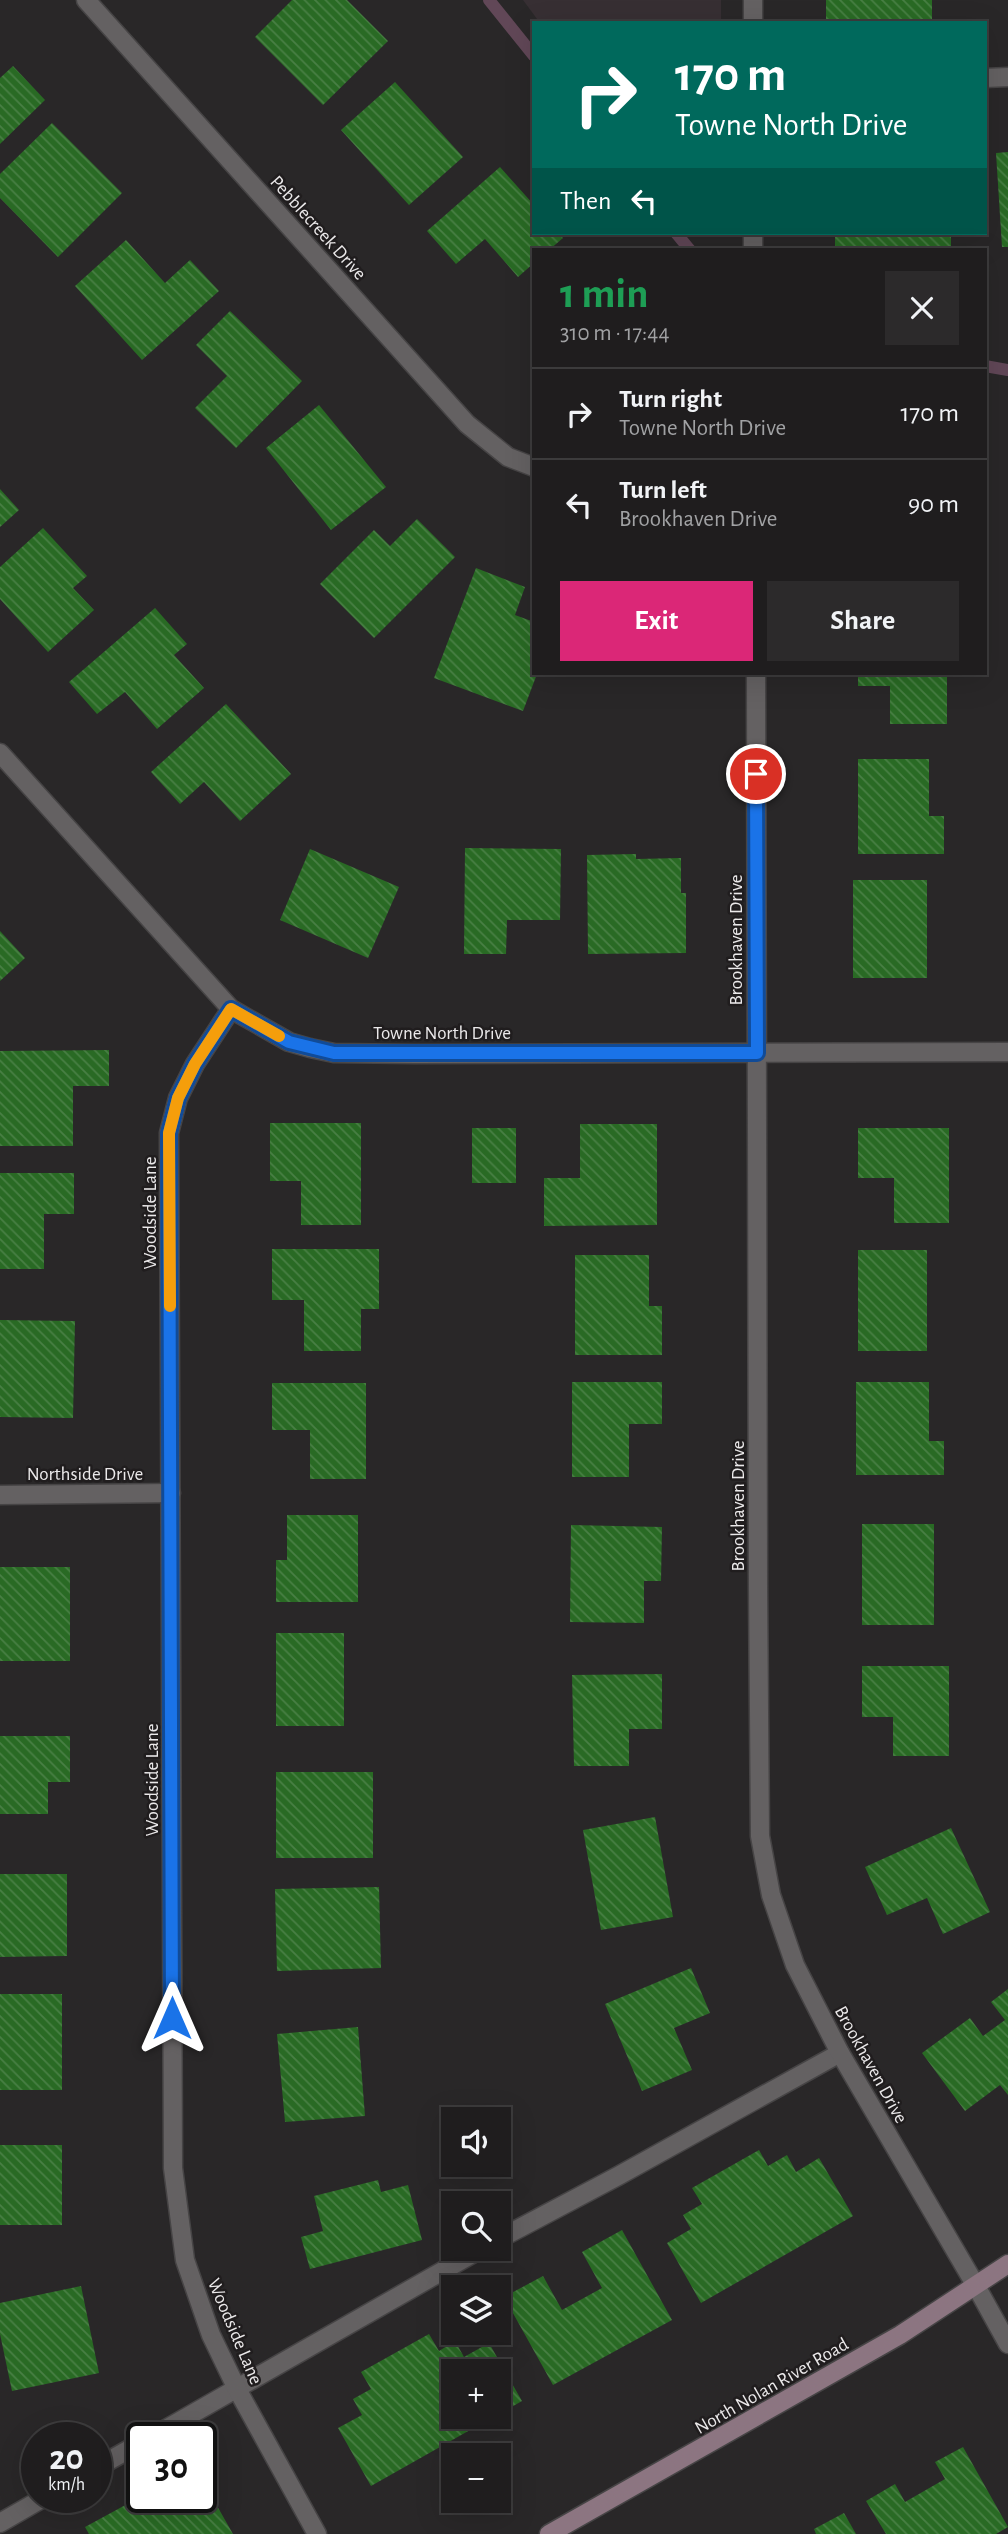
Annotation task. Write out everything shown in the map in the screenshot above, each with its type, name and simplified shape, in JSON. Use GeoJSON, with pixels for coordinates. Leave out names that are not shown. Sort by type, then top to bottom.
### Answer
{"type":"FeatureCollection","features":[{"type":"Feature","properties":{"kind":"main road","name":"North Nolan River Road"},"geometry":{"type":"LineString","coordinates":[[549,2534],[900,2335],[1008,2264]]}},
{"type":"Feature","properties":{"kind":"street","name":"Pebblecreek Drive"},"geometry":{"type":"LineString","coordinates":[[86,0],[467,424],[508,457],[532,466]]}},
{"type":"Feature","properties":{"kind":"street"},"geometry":{"type":"LineString","coordinates":[[753,0],[753,21]]}},
{"type":"Feature","properties":{"kind":"street"},"geometry":{"type":"LineString","coordinates":[[987,78],[1008,77]]}},
{"type":"Feature","properties":{"kind":"street","name":"Brookhaven Drive"},"geometry":{"type":"LineString","coordinates":[[756,675],[760,1836],[771,1895],[795,1965],[840,2053],[1008,2344]]}},
{"type":"Feature","properties":{"kind":"street","name":"Towne North Drive"},"geometry":{"type":"LineString","coordinates":[[0,753],[231,1009],[289,1042],[334,1053],[1008,1052]]}},
{"type":"Feature","properties":{"kind":"street","name":"Woodside Lane"},"geometry":{"type":"LineString","coordinates":[[231,1009],[195,1064],[178,1098],[169,1133],[173,2168],[185,2260],[211,2334],[237,2389],[317,2534]]}},
{"type":"Feature","properties":{"kind":"street","name":"Northside Drive"},"geometry":{"type":"LineString","coordinates":[[0,1495],[171,1493]]}},
{"type":"Feature","properties":{"kind":"street"},"geometry":{"type":"LineString","coordinates":[[511,2233],[840,2053]]}},
{"type":"Feature","properties":{"kind":"street"},"geometry":{"type":"LineString","coordinates":[[178,2422],[460,2261]]}},
{"type":"Feature","properties":{"kind":"street"},"geometry":{"type":"LineString","coordinates":[[0,2523],[21,2511]]}},
{"type":"Feature","properties":{"kind":"shaded area"},"geometry":{"type":"Polygon","coordinates":[[[523,0],[721,0],[721,21],[539,21],[523,0]]]}},
{"type":"Feature","properties":{"kind":"building"},"geometry":{"type":"Polygon","coordinates":[[[292,0],[347,0],[388,41],[323,105],[255,37],[292,0]]]}},
{"type":"Feature","properties":{"kind":"building"},"geometry":{"type":"Polygon","coordinates":[[[826,0],[932,0],[932,21],[826,21],[826,0]]]}},
{"type":"Feature","properties":{"kind":"building"},"geometry":{"type":"Polygon","coordinates":[[[13,66],[45,100],[0,144],[0,78],[13,66]]]}},
{"type":"Feature","properties":{"kind":"building"},"geometry":{"type":"Polygon","coordinates":[[[395,82],[463,157],[409,205],[341,130],[395,82]]]}},
{"type":"Feature","properties":{"kind":"building"},"geometry":{"type":"Polygon","coordinates":[[[52,123],[122,193],[58,257],[0,198],[0,174],[52,123]]]}},
{"type":"Feature","properties":{"kind":"building"},"geometry":{"type":"Polygon","coordinates":[[[1008,152],[1008,247],[1002,247],[996,153],[1008,152]]]}},
{"type":"Feature","properties":{"kind":"building"},"geometry":{"type":"Polygon","coordinates":[[[500,167],[532,203],[532,235],[560,235],[563,238],[551,248],[532,248],[532,265],[518,277],[485,239],[456,264],[427,231],[500,167]]]}},
{"type":"Feature","properties":{"kind":"building"},"geometry":{"type":"Polygon","coordinates":[[[835,235],[951,235],[951,248],[835,248],[835,235]]]}},
{"type":"Feature","properties":{"kind":"building"},"geometry":{"type":"Polygon","coordinates":[[[126,240],[165,283],[190,260],[219,291],[142,360],[75,286],[126,240]]]}},
{"type":"Feature","properties":{"kind":"building"},"geometry":{"type":"Polygon","coordinates":[[[230,311],[302,381],[236,448],[195,408],[227,376],[196,345],[230,311]]]}},
{"type":"Feature","properties":{"kind":"building"},"geometry":{"type":"Polygon","coordinates":[[[319,405],[386,487],[331,530],[266,448],[319,405]]]}},
{"type":"Feature","properties":{"kind":"building"},"geometry":{"type":"Polygon","coordinates":[[[0,489],[19,510],[0,527],[0,489]]]}},
{"type":"Feature","properties":{"kind":"building"},"geometry":{"type":"Polygon","coordinates":[[[417,519],[455,557],[374,638],[320,584],[374,530],[390,546],[417,519]]]}},
{"type":"Feature","properties":{"kind":"building"},"geometry":{"type":"Polygon","coordinates":[[[43,528],[87,576],[73,588],[94,610],[48,652],[0,599],[0,567],[43,528]]]}},
{"type":"Feature","properties":{"kind":"building"},"geometry":{"type":"Polygon","coordinates":[[[476,568],[525,587],[515,615],[532,621],[532,675],[537,675],[523,711],[434,678],[476,568]]]}},
{"type":"Feature","properties":{"kind":"building"},"geometry":{"type":"Polygon","coordinates":[[[155,608],[187,644],[174,655],[204,688],[157,729],[125,692],[97,714],[69,682],[155,608]]]}},
{"type":"Feature","properties":{"kind":"building"},"geometry":{"type":"Polygon","coordinates":[[[858,675],[947,675],[947,724],[890,724],[890,686],[858,686],[858,675]]]}},
{"type":"Feature","properties":{"kind":"building"},"geometry":{"type":"Polygon","coordinates":[[[226,704],[291,774],[240,821],[204,782],[180,804],[151,772],[226,704]]]}},
{"type":"Feature","properties":{"kind":"building"},"geometry":{"type":"Polygon","coordinates":[[[858,759],[929,759],[929,816],[944,816],[944,854],[858,854],[858,759]]]}},
{"type":"Feature","properties":{"kind":"building"},"geometry":{"type":"Polygon","coordinates":[[[465,848],[561,849],[560,920],[507,920],[506,954],[464,954],[465,848]]]}},
{"type":"Feature","properties":{"kind":"building"},"geometry":{"type":"Polygon","coordinates":[[[310,849],[399,887],[368,958],[280,920],[310,849]]]}},
{"type":"Feature","properties":{"kind":"building"},"geometry":{"type":"Polygon","coordinates":[[[636,854],[636,859],[681,858],[681,893],[686,893],[686,953],[588,954],[587,855],[636,854]]]}},
{"type":"Feature","properties":{"kind":"building"},"geometry":{"type":"Polygon","coordinates":[[[853,880],[927,880],[927,978],[853,978],[853,880]]]}},
{"type":"Feature","properties":{"kind":"building"},"geometry":{"type":"Polygon","coordinates":[[[0,931],[25,958],[0,981],[0,931]]]}},
{"type":"Feature","properties":{"kind":"building"},"geometry":{"type":"Polygon","coordinates":[[[109,1050],[109,1086],[73,1086],[73,1146],[0,1146],[0,1051],[109,1050]]]}},
{"type":"Feature","properties":{"kind":"building"},"geometry":{"type":"Polygon","coordinates":[[[270,1123],[361,1123],[361,1225],[301,1225],[301,1181],[270,1181],[270,1123]]]}},
{"type":"Feature","properties":{"kind":"building"},"geometry":{"type":"Polygon","coordinates":[[[580,1124],[657,1124],[657,1225],[544,1226],[544,1178],[580,1178],[580,1124]]]}},
{"type":"Feature","properties":{"kind":"building"},"geometry":{"type":"Polygon","coordinates":[[[472,1128],[516,1128],[516,1183],[472,1183],[472,1128]]]}},
{"type":"Feature","properties":{"kind":"building"},"geometry":{"type":"Polygon","coordinates":[[[858,1128],[949,1128],[949,1223],[894,1223],[894,1178],[858,1178],[858,1128]]]}},
{"type":"Feature","properties":{"kind":"building"},"geometry":{"type":"Polygon","coordinates":[[[0,1173],[74,1173],[74,1214],[44,1214],[44,1269],[0,1269],[0,1173]]]}},
{"type":"Feature","properties":{"kind":"building"},"geometry":{"type":"Polygon","coordinates":[[[272,1249],[379,1249],[379,1309],[361,1309],[361,1351],[304,1351],[304,1300],[272,1300],[272,1249]]]}},
{"type":"Feature","properties":{"kind":"building"},"geometry":{"type":"Polygon","coordinates":[[[858,1250],[927,1250],[927,1351],[858,1351],[858,1250]]]}},
{"type":"Feature","properties":{"kind":"building"},"geometry":{"type":"Polygon","coordinates":[[[575,1255],[649,1255],[649,1306],[662,1306],[662,1355],[575,1355],[575,1255]]]}},
{"type":"Feature","properties":{"kind":"building"},"geometry":{"type":"Polygon","coordinates":[[[0,1320],[75,1321],[73,1418],[0,1417],[0,1320]]]}},
{"type":"Feature","properties":{"kind":"building"},"geometry":{"type":"Polygon","coordinates":[[[572,1382],[662,1382],[662,1424],[629,1424],[629,1477],[572,1477],[572,1382]]]}},
{"type":"Feature","properties":{"kind":"building"},"geometry":{"type":"Polygon","coordinates":[[[856,1382],[929,1382],[929,1441],[944,1441],[944,1475],[856,1475],[856,1382]]]}},
{"type":"Feature","properties":{"kind":"building"},"geometry":{"type":"Polygon","coordinates":[[[272,1383],[366,1383],[366,1479],[310,1479],[310,1430],[272,1430],[272,1383]]]}},
{"type":"Feature","properties":{"kind":"building"},"geometry":{"type":"Polygon","coordinates":[[[287,1515],[358,1515],[358,1602],[276,1602],[276,1560],[287,1560],[287,1515]]]}},
{"type":"Feature","properties":{"kind":"building"},"geometry":{"type":"Polygon","coordinates":[[[862,1524],[934,1524],[934,1625],[862,1625],[862,1524]]]}},
{"type":"Feature","properties":{"kind":"building"},"geometry":{"type":"Polygon","coordinates":[[[571,1525],[662,1527],[661,1581],[644,1581],[644,1623],[570,1622],[571,1525]]]}},
{"type":"Feature","properties":{"kind":"building"},"geometry":{"type":"Polygon","coordinates":[[[0,1567],[70,1567],[70,1661],[0,1661],[0,1567]]]}},
{"type":"Feature","properties":{"kind":"building"},"geometry":{"type":"Polygon","coordinates":[[[276,1633],[344,1633],[344,1726],[276,1726],[276,1633]]]}},
{"type":"Feature","properties":{"kind":"building"},"geometry":{"type":"Polygon","coordinates":[[[862,1666],[949,1666],[949,1756],[893,1756],[893,1717],[862,1717],[862,1666]]]}},
{"type":"Feature","properties":{"kind":"building"},"geometry":{"type":"Polygon","coordinates":[[[662,1674],[662,1729],[629,1729],[629,1766],[574,1766],[572,1675],[662,1674]]]}},
{"type":"Feature","properties":{"kind":"building"},"geometry":{"type":"Polygon","coordinates":[[[0,1736],[70,1736],[70,1782],[48,1782],[48,1814],[0,1814],[0,1736]]]}},
{"type":"Feature","properties":{"kind":"building"},"geometry":{"type":"Polygon","coordinates":[[[276,1772],[373,1772],[373,1858],[276,1858],[276,1772]]]}},
{"type":"Feature","properties":{"kind":"building"},"geometry":{"type":"Polygon","coordinates":[[[655,1817],[673,1917],[601,1930],[583,1830],[655,1817]]]}},
{"type":"Feature","properties":{"kind":"building"},"geometry":{"type":"Polygon","coordinates":[[[951,1828],[990,1912],[943,1934],[927,1898],[887,1915],[865,1867],[951,1828]]]}},
{"type":"Feature","properties":{"kind":"building"},"geometry":{"type":"Polygon","coordinates":[[[0,1874],[67,1874],[67,1956],[0,1957],[0,1874]]]}},
{"type":"Feature","properties":{"kind":"building"},"geometry":{"type":"Polygon","coordinates":[[[379,1887],[381,1968],[277,1971],[275,1889],[379,1887]]]}},
{"type":"Feature","properties":{"kind":"building"},"geometry":{"type":"Polygon","coordinates":[[[691,1968],[710,2013],[674,2028],[692,2070],[642,2091],[605,2004],[691,1968]]]}},
{"type":"Feature","properties":{"kind":"building"},"geometry":{"type":"Polygon","coordinates":[[[1008,1989],[1008,2095],[1000,2085],[965,2111],[922,2053],[970,2018],[983,2036],[1005,2020],[991,2002],[1008,1989]]]}},
{"type":"Feature","properties":{"kind":"building"},"geometry":{"type":"Polygon","coordinates":[[[0,1994],[62,1994],[62,2090],[0,2090],[0,1994]]]}},
{"type":"Feature","properties":{"kind":"building"},"geometry":{"type":"Polygon","coordinates":[[[358,2027],[365,2116],[285,2122],[277,2034],[358,2027]]]}},
{"type":"Feature","properties":{"kind":"building"},"geometry":{"type":"Polygon","coordinates":[[[0,2145],[62,2145],[62,2225],[0,2225],[0,2145]]]}},
{"type":"Feature","properties":{"kind":"building"},"geometry":{"type":"Polygon","coordinates":[[[759,2150],[768,2166],[787,2155],[796,2172],[819,2158],[853,2216],[701,2303],[667,2243],[691,2229],[683,2215],[702,2204],[692,2188],[759,2150]]]}},
{"type":"Feature","properties":{"kind":"building"},"geometry":{"type":"Polygon","coordinates":[[[378,2180],[381,2192],[408,2185],[422,2240],[310,2269],[301,2237],[323,2231],[314,2196],[378,2180]]]}},
{"type":"Feature","properties":{"kind":"building"},"geometry":{"type":"Polygon","coordinates":[[[622,2230],[672,2320],[553,2385],[511,2310],[511,2293],[543,2276],[562,2310],[602,2288],[582,2252],[622,2230]]]}},
{"type":"Feature","properties":{"kind":"building"},"geometry":{"type":"Polygon","coordinates":[[[81,2286],[99,2373],[12,2391],[0,2334],[0,2303],[81,2286]]]}},
{"type":"Feature","properties":{"kind":"building"},"geometry":{"type":"Polygon","coordinates":[[[429,2334],[439,2351],[449,2345],[457,2345],[464,2357],[490,2345],[498,2359],[441,2359],[441,2429],[472,2429],[447,2443],[441,2443],[441,2446],[371,2486],[338,2428],[362,2415],[353,2399],[371,2389],[361,2372],[429,2334]]]}},
{"type":"Feature","properties":{"kind":"building"},"geometry":{"type":"Polygon","coordinates":[[[511,2382],[522,2401],[511,2407],[511,2382]]]}},
{"type":"Feature","properties":{"kind":"building"},"geometry":{"type":"Polygon","coordinates":[[[963,2447],[1008,2527],[996,2534],[886,2534],[866,2501],[895,2484],[905,2502],[945,2479],[935,2462],[963,2447]]]}},
{"type":"Feature","properties":{"kind":"building"},"geometry":{"type":"Polygon","coordinates":[[[126,2505],[126,2513],[217,2513],[217,2506],[233,2534],[89,2534],[85,2527],[126,2505]]]}},
{"type":"Feature","properties":{"kind":"building"},"geometry":{"type":"Polygon","coordinates":[[[844,2513],[856,2534],[816,2534],[814,2529],[844,2513]]]}},
{"type":"Feature","properties":{"kind":"waterway"},"geometry":{"type":"LineString","coordinates":[[489,0],[532,54]]}},
{"type":"Feature","properties":{"kind":"waterway"},"geometry":{"type":"LineString","coordinates":[[678,235],[688,248]]}},
{"type":"Feature","properties":{"kind":"waterway"},"geometry":{"type":"LineString","coordinates":[[987,366],[1008,370]]}},
{"type":"Feature","properties":{"kind":"slow traffic"},"geometry":{"type":"LineString","coordinates":[[170,1306],[169,1133],[178,1098],[195,1064],[231,1009],[279,1036]]}},
{"type":"Feature","properties":{"kind":"route"},"geometry":{"type":"LineString","coordinates":[[172,2018],[169,1133],[178,1098],[195,1064],[231,1009],[289,1042],[334,1053],[757,1053],[756,774]]}}]}
